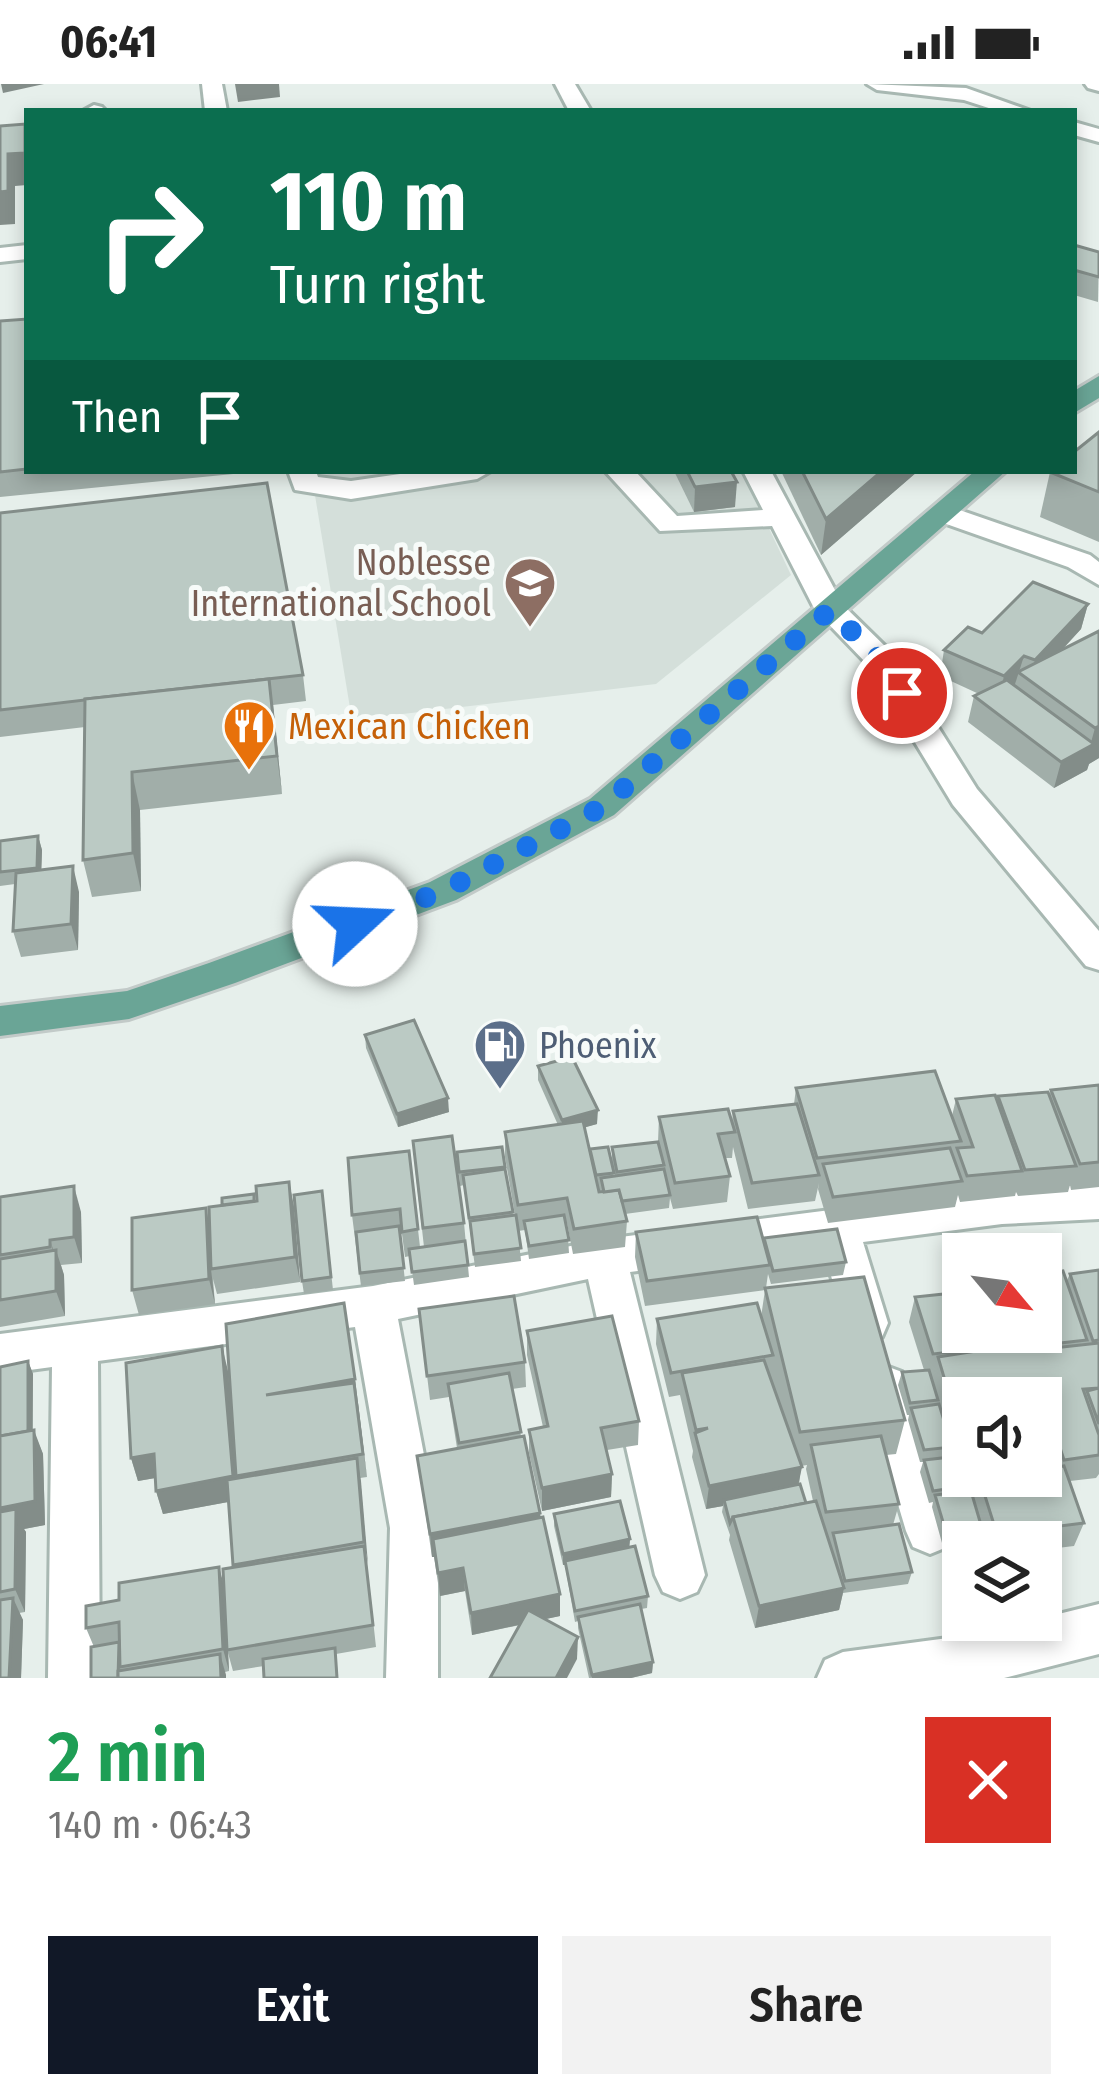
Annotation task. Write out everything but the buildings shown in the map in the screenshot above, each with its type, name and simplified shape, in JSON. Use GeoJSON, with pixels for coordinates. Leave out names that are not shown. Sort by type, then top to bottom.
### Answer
{"type":"FeatureCollection","features":[{"type":"Feature","properties":{"kind":"main road"},"geometry":{"type":"LineString","coordinates":[[0,1021],[129,1005],[461,882],[602,807],[989,474]]}},
{"type":"Feature","properties":{"kind":"street"},"geometry":{"type":"LineString","coordinates":[[877,84],[966,94],[1010,108]]}},
{"type":"Feature","properties":{"kind":"street"},"geometry":{"type":"LineString","coordinates":[[303,474],[305,484],[351,490],[457,474]]}},
{"type":"Feature","properties":{"kind":"street"},"geometry":{"type":"LineString","coordinates":[[622,474],[670,525],[781,517]]}},
{"type":"Feature","properties":{"kind":"street"},"geometry":{"type":"LineString","coordinates":[[760,474],[830,610],[880,659],[965,797],[1099,956]]}},
{"type":"Feature","properties":{"kind":"street"},"geometry":{"type":"LineString","coordinates":[[945,514],[1079,562],[1099,576]]}},
{"type":"Feature","properties":{"kind":"street"},"geometry":{"type":"LineString","coordinates":[[0,1354],[374,1305],[605,1257],[1002,1206],[1095,1215]]}},
{"type":"Feature","properties":{"kind":"street"},"geometry":{"type":"LineString","coordinates":[[838,1229],[930,1531]]}},
{"type":"Feature","properties":{"kind":"street"},"geometry":{"type":"LineString","coordinates":[[605,1257],[680,1575]]}},
{"type":"Feature","properties":{"kind":"street"},"geometry":{"type":"LineString","coordinates":[[374,1305],[414,1528],[412,1678]]}},
{"type":"Feature","properties":{"kind":"street"},"geometry":{"type":"LineString","coordinates":[[74,1678],[75,1344]]}},
{"type":"Feature","properties":{"kind":"street"},"geometry":{"type":"LineString","coordinates":[[843,1678],[978,1659],[1099,1629]]}},
{"type":"Feature","properties":{"kind":"shaded area","name":"Noblesse International School"},"geometry":{"type":"Polygon","coordinates":[[[311,474],[743,474],[791,575],[656,684],[352,720],[311,474]]]}},
{"type":"Feature","properties":{"kind":"place","name":"Noblesse International School"},"geometry":{"type":"Point","coordinates":[530,629]}},
{"type":"Feature","properties":{"kind":"place","name":"Mexican Chicken"},"geometry":{"type":"Point","coordinates":[249,772]}},
{"type":"Feature","properties":{"kind":"place","name":"Phoenix"},"geometry":{"type":"Point","coordinates":[500,1091]}},
{"type":"Feature","properties":{"kind":"route"},"geometry":{"type":"LineString","coordinates":[[355,924],[443,891],[602,807],[830,610],[880,659],[902,693]]}}]}
